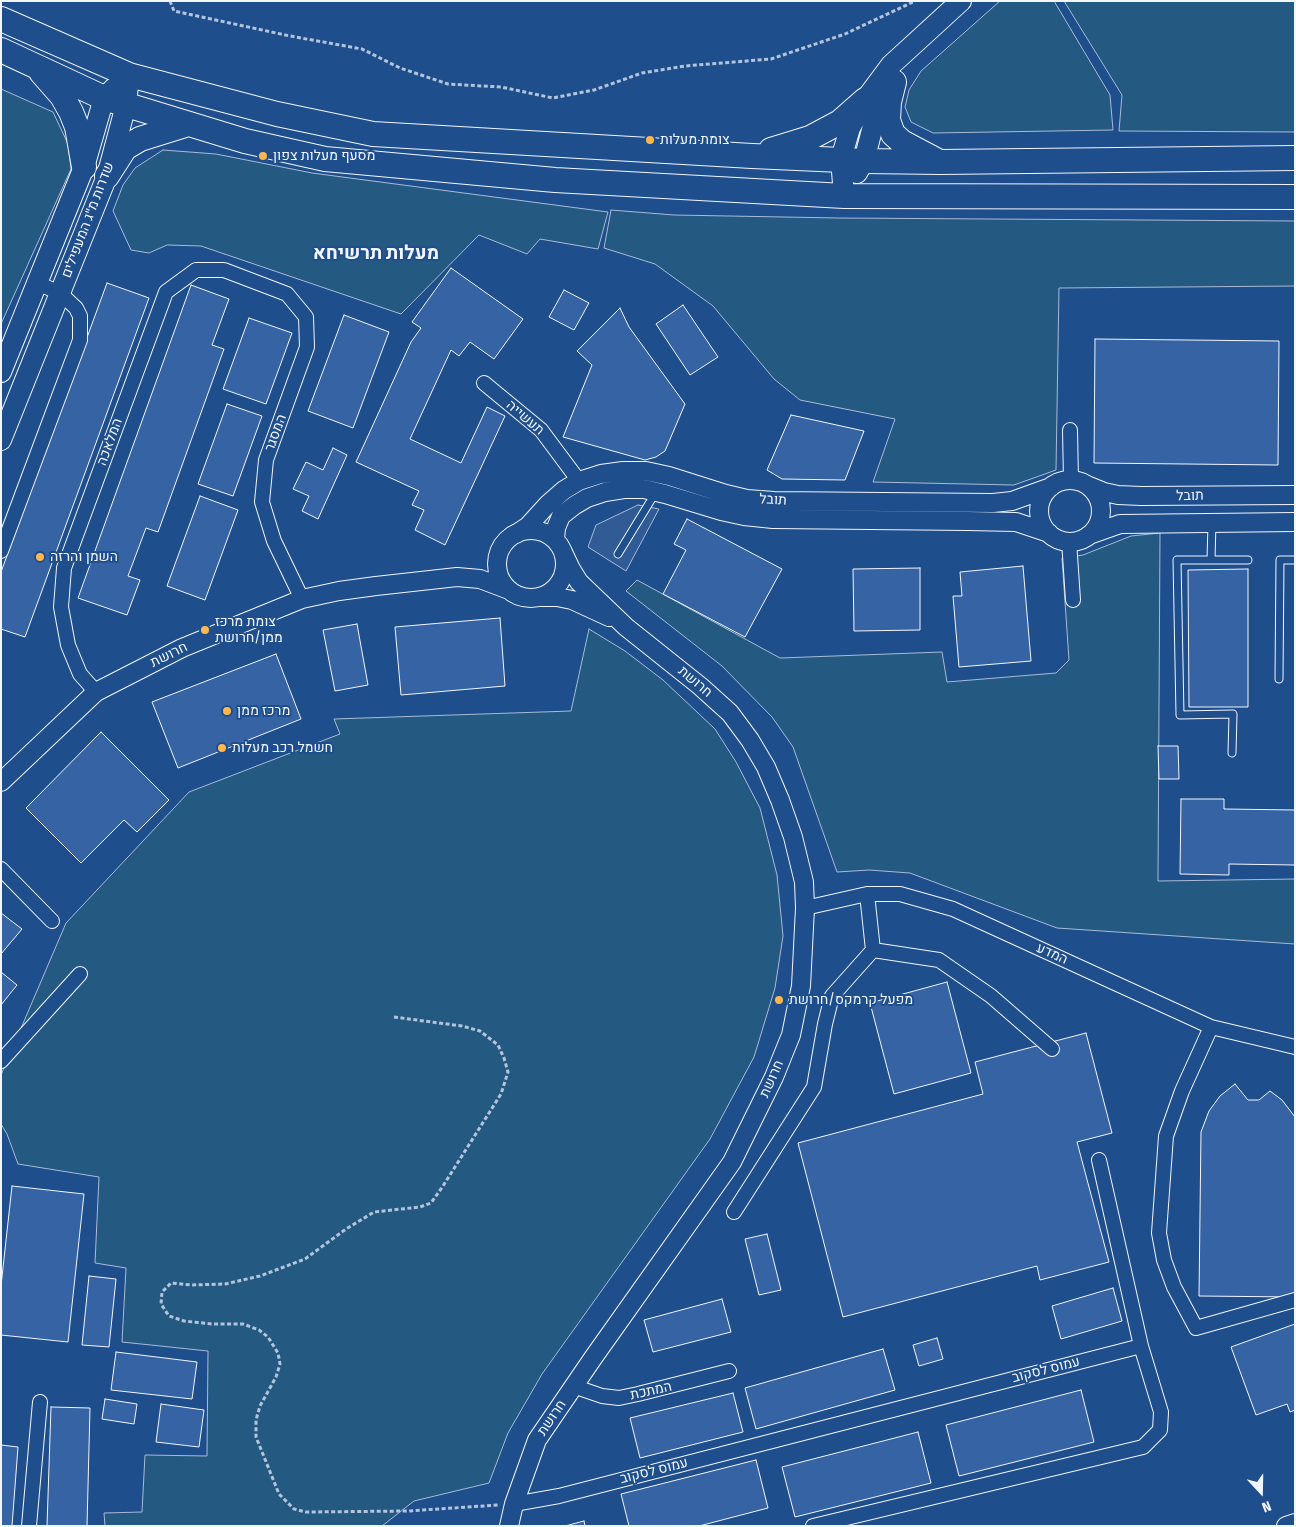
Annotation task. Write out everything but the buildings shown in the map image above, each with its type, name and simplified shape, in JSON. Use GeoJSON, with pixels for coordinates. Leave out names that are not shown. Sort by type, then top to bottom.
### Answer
{"type":"FeatureCollection","features":[{"type":"Feature","properties":{"kind":"highway"},"geometry":{"type":"LineString","coordinates":[[1,19],[129,75],[277,114],[373,134],[853,160],[940,162],[1295,158]]}},
{"type":"Feature","properties":{"kind":"highway"},"geometry":{"type":"LineString","coordinates":[[1,50],[115,101],[245,141],[325,159],[555,180],[844,196],[1295,197]]}},
{"type":"Feature","properties":{"kind":"highway"},"geometry":{"type":"LineString","coordinates":[[35,66],[62,96],[71,112],[77,127],[84,167]]}},
{"type":"Feature","properties":{"kind":"highway"},"geometry":{"type":"LineString","coordinates":[[894,82],[889,102],[888,120],[893,134],[902,142],[940,162]]}},
{"type":"Feature","properties":{"kind":"highway"},"geometry":{"type":"LineString","coordinates":[[752,156],[810,138],[840,122],[865,100]]}},
{"type":"Feature","properties":{"kind":"highway"},"geometry":{"type":"LineString","coordinates":[[107,176],[125,148],[140,139],[188,124]]}},
{"type":"Feature","properties":{"kind":"main road"},"geometry":{"type":"LineString","coordinates":[[853,160],[850,128],[865,100],[891,65],[961,1]]}},
{"type":"Feature","properties":{"kind":"main road"},"geometry":{"type":"LineString","coordinates":[[844,196],[853,160],[894,82],[932,27]]}},
{"type":"Feature","properties":{"kind":"main road"},"geometry":{"type":"LineString","coordinates":[[115,101],[129,75]]}},
{"type":"Feature","properties":{"kind":"main road","name":"שדרות מ\"ג המעפילים"},"geometry":{"type":"LineString","coordinates":[[3,362],[84,167],[115,101]]}},
{"type":"Feature","properties":{"kind":"main road","name":"שדרות מ\"ג המעפילים"},"geometry":{"type":"LineString","coordinates":[[1,440],[107,176],[115,101]]}},
{"type":"Feature","properties":{"kind":"street","name":"המלאכה"},"geometry":{"type":"LineString","coordinates":[[96,692],[80,674],[68,645],[62,607],[64,568],[166,292],[196,270],[224,270],[263,285]]}},
{"type":"Feature","properties":{"kind":"street"},"geometry":{"type":"LineString","coordinates":[[1,551],[80,340],[80,316],[76,308],[60,293],[37,283]]}},
{"type":"Feature","properties":{"kind":"street","name":"המסגר"},"geometry":{"type":"LineString","coordinates":[[263,285],[286,294],[306,317],[307,347],[266,460],[262,502],[274,541],[302,599]]}},
{"type":"Feature","properties":{"kind":"street","name":"תעשייה"},"geometry":{"type":"LineString","coordinates":[[484,383],[542,430],[579,481]]}},
{"type":"Feature","properties":{"kind":"street"},"geometry":{"type":"LineString","coordinates":[[1070,430],[1079,482]]}},
{"type":"Feature","properties":{"kind":"street","name":"תובל"},"geometry":{"type":"LineString","coordinates":[[516,534],[528,526],[564,490],[579,481],[615,472],[646,471],[669,476],[726,494],[784,501],[993,503],[1012,501],[1051,487]]}},
{"type":"Feature","properties":{"kind":"street"},"geometry":{"type":"LineString","coordinates":[[1079,482],[1094,491],[1101,509],[1100,519],[1096,528],[1080,540],[1069,542],[1055,538],[1043,525],[1040,515],[1040,504],[1044,495],[1057,483],[1079,482]]}},
{"type":"Feature","properties":{"kind":"street","name":"תובל"},"geometry":{"type":"LineString","coordinates":[[1079,482],[1104,492],[1118,495],[1295,495]]}},
{"type":"Feature","properties":{"kind":"street","name":"תובל"},"geometry":{"type":"LineString","coordinates":[[558,545],[556,528],[561,516],[587,498],[605,492],[624,489],[644,489],[744,516],[773,519],[1016,522],[1049,533]]}},
{"type":"Feature","properties":{"kind":"street","name":"תובל"},"geometry":{"type":"LineString","coordinates":[[1089,535],[1120,524],[1295,522]]}},
{"type":"Feature","properties":{"kind":"street"},"geometry":{"type":"LineString","coordinates":[[526,530],[537,531],[546,534],[558,545],[564,565],[561,580],[547,594],[527,598],[509,590],[503,584],[497,566],[498,556],[501,548],[516,534],[526,530]]}},
{"type":"Feature","properties":{"kind":"street"},"geometry":{"type":"LineString","coordinates":[[1069,542],[1072,600]]}},
{"type":"Feature","properties":{"kind":"street","name":"חרושת"},"geometry":{"type":"LineString","coordinates":[[509,1526],[514,1504],[537,1440],[732,1162],[774,1077],[791,1035],[801,986],[805,908],[804,882],[793,837],[766,768],[750,740],[730,713],[626,627],[579,582],[558,545]]}},
{"type":"Feature","properties":{"kind":"street","name":"חרושת"},"geometry":{"type":"LineString","coordinates":[[457,577],[489,562],[501,548]]}},
{"type":"Feature","properties":{"kind":"street","name":"חרושת"},"geometry":{"type":"LineString","coordinates":[[1,782],[96,692],[182,648],[302,599],[376,586],[457,577],[480,579],[509,590]]}},
{"type":"Feature","properties":{"kind":"street","name":"חרושת"},"geometry":{"type":"LineString","coordinates":[[537,597],[557,597],[572,600],[602,613],[626,627]]}},
{"type":"Feature","properties":{"kind":"street"},"geometry":{"type":"LineString","coordinates":[[1,869],[52,921]]}},
{"type":"Feature","properties":{"kind":"street"},"geometry":{"type":"LineString","coordinates":[[734,1212],[814,1087],[832,996],[874,950],[867,894]]}},
{"type":"Feature","properties":{"kind":"street","name":"המדע"},"geometry":{"type":"LineString","coordinates":[[805,908],[867,894],[900,894],[953,909],[1211,1027],[1295,1047]]}},
{"type":"Feature","properties":{"kind":"street"},"geometry":{"type":"LineString","coordinates":[[874,950],[939,960],[991,996],[1052,1049]]}},
{"type":"Feature","properties":{"kind":"street"},"geometry":{"type":"LineString","coordinates":[[1,1060],[80,974]]}},
{"type":"Feature","properties":{"kind":"street"},"geometry":{"type":"LineString","coordinates":[[1211,1027],[1182,1092],[1166,1136],[1159,1232],[1164,1260],[1174,1287],[1196,1328],[1295,1300]]}},
{"type":"Feature","properties":{"kind":"street"},"geometry":{"type":"LineString","coordinates":[[813,1526],[1144,1447],[1160,1430],[1161,1412],[1141,1346],[1099,1160]]}},
{"type":"Feature","properties":{"kind":"street","name":"עמוס לסקוב"},"geometry":{"type":"LineString","coordinates":[[514,1504],[558,1496],[1141,1346]]}},
{"type":"Feature","properties":{"kind":"street","name":"המתכת"},"geometry":{"type":"LineString","coordinates":[[574,1386],[602,1396],[619,1398],[729,1371]]}},
{"type":"Feature","properties":{"kind":"street"},"geometry":{"type":"LineString","coordinates":[[29,1526],[40,1402]]}},
{"type":"Feature","properties":{"kind":"street"},"geometry":{"type":"LineString","coordinates":[[1286,1526],[1295,1524]]}},
{"type":"Feature","properties":{"kind":"lane"},"geometry":{"type":"LineString","coordinates":[[618,554],[656,492]]}},
{"type":"Feature","properties":{"kind":"lane"},"geometry":{"type":"LineString","coordinates":[[1211,560],[1212,523]]}},
{"type":"Feature","properties":{"kind":"lane"},"geometry":{"type":"LineString","coordinates":[[1232,753],[1233,714],[1180,716],[1177,560],[1248,560]]}},
{"type":"Feature","properties":{"kind":"lane"},"geometry":{"type":"LineString","coordinates":[[1279,679],[1280,560],[1295,560]]}},
{"type":"Feature","properties":{"kind":"path"},"geometry":{"type":"LineString","coordinates":[[170,1],[174,11],[362,49],[400,68],[448,84],[501,87],[553,98],[594,90],[642,72],[685,66],[771,59],[845,34],[915,1]]}},
{"type":"Feature","properties":{"kind":"path"},"geometry":{"type":"LineString","coordinates":[[394,1017],[462,1026],[480,1031],[498,1045],[508,1072],[501,1094],[432,1203],[420,1207],[374,1212],[346,1229],[305,1259],[260,1276],[225,1284],[192,1286],[171,1283],[162,1292],[161,1304],[169,1316],[184,1321],[212,1324],[242,1324],[259,1330],[268,1337],[278,1353],[280,1364],[276,1377],[260,1406],[256,1420],[256,1437],[279,1494],[294,1508],[306,1512],[408,1511],[514,1504]]}},
{"type":"Feature","properties":{"kind":"shaded area"},"geometry":{"type":"Polygon","coordinates":[[[1000,1],[1054,1],[1110,95],[1113,130],[933,133],[911,122],[905,107],[909,90],[921,71],[1000,1]]]}},
{"type":"Feature","properties":{"kind":"shaded area"},"geometry":{"type":"Polygon","coordinates":[[[1064,1],[1295,1],[1295,132],[1119,131],[1122,95],[1064,1]]]}},
{"type":"Feature","properties":{"kind":"shaded area"},"geometry":{"type":"Polygon","coordinates":[[[1,89],[53,112],[68,144],[71,169],[1,324],[1,89]]]}},
{"type":"Feature","properties":{"kind":"shaded area"},"geometry":{"type":"Polygon","coordinates":[[[163,150],[216,154],[312,173],[608,212],[598,249],[540,239],[527,254],[479,235],[401,314],[201,246],[167,245],[149,253],[131,250],[113,211],[123,185],[135,168],[163,150]]]}},
{"type":"Feature","properties":{"kind":"shaded area"},"geometry":{"type":"Polygon","coordinates":[[[611,210],[674,215],[838,218],[1295,221],[1295,286],[1059,288],[1056,470],[1014,485],[873,482],[895,419],[800,400],[774,379],[713,306],[655,264],[604,248],[611,210]]]}},
{"type":"Feature","properties":{"kind":"shaded area"},"geometry":{"type":"Polygon","coordinates":[[[638,505],[659,509],[626,571],[588,547],[596,525],[638,505]]]}},
{"type":"Feature","properties":{"kind":"shaded area"},"geometry":{"type":"Polygon","coordinates":[[[1160,533],[1158,881],[1295,879],[1295,944],[1057,928],[910,873],[869,870],[837,872],[793,747],[772,717],[722,666],[626,591],[637,580],[780,658],[942,652],[947,682],[1056,673],[1069,660],[1062,558],[1083,555],[1131,536],[1160,533]]]}},
{"type":"Feature","properties":{"kind":"shaded area"},"geometry":{"type":"Polygon","coordinates":[[[589,629],[625,651],[663,680],[715,729],[736,762],[760,808],[777,875],[783,936],[775,988],[754,1057],[710,1139],[542,1374],[508,1433],[489,1483],[414,1501],[382,1526],[105,1526],[104,1513],[142,1512],[145,1455],[207,1456],[208,1351],[122,1342],[126,1268],[95,1263],[99,1177],[18,1164],[7,1134],[1,1124],[1,1075],[66,923],[189,792],[340,734],[334,719],[571,711],[589,629]]]}},
{"type":"Feature","properties":{"kind":"place","name":"צומת מעלות"},"geometry":{"type":"Point","coordinates":[650,140]}},
{"type":"Feature","properties":{"kind":"place","name":"מסעף מעלות צפון"},"geometry":{"type":"Point","coordinates":[263,156]}},
{"type":"Feature","properties":{"kind":"place","name":"השמן והרזה"},"geometry":{"type":"Point","coordinates":[40,557]}},
{"type":"Feature","properties":{"kind":"place","name":"צומת מרכז ממן/חרושת"},"geometry":{"type":"Point","coordinates":[205,630]}},
{"type":"Feature","properties":{"kind":"place","name":"מרכז ממן"},"geometry":{"type":"Point","coordinates":[227,711]}},
{"type":"Feature","properties":{"kind":"place","name":"חשמל רכב מעלות"},"geometry":{"type":"Point","coordinates":[222,748]}},
{"type":"Feature","properties":{"kind":"place","name":"מפעל קרמקס/חרושת"},"geometry":{"type":"Point","coordinates":[779,1000]}},
{"type":"Feature","properties":{"kind":"district","name":"מעלות תרשיחא"},"geometry":{"type":"Point","coordinates":[376,254]}}]}
